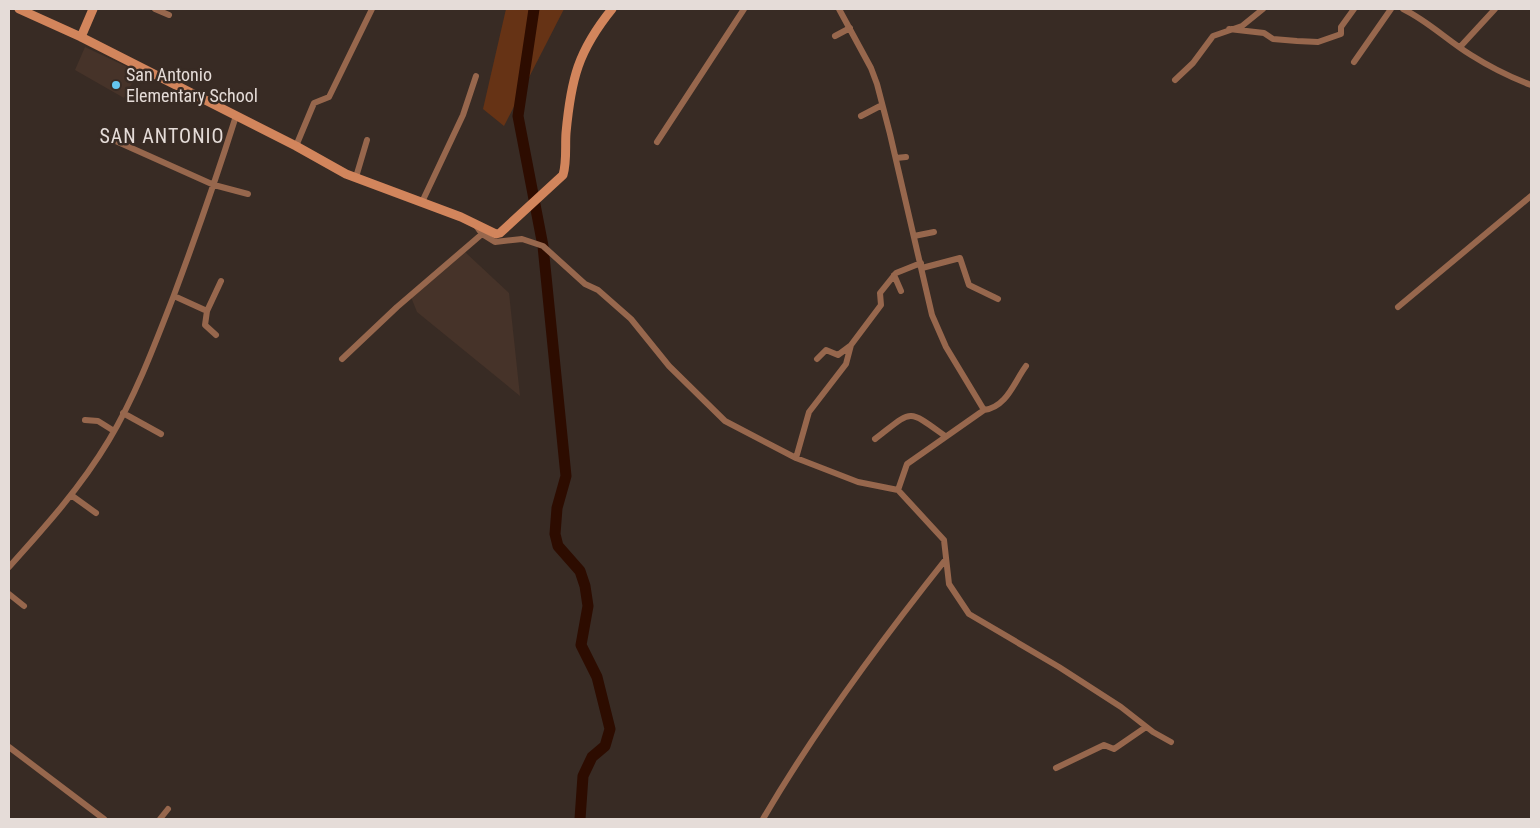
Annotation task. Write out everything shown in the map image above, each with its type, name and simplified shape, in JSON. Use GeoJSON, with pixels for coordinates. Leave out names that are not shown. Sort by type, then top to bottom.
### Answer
{"type":"FeatureCollection","features":[{"type":"Feature","properties":{"kind":"street"},"geometry":{"type":"LineString","coordinates":[[19,9],[81,37],[356,177],[475,223],[494,233],[500,233],[504,230],[562,177],[564,172],[568,110],[579,61],[589,40],[612,9]]}},
{"type":"Feature","properties":{"kind":"street"},"geometry":{"type":"LineString","coordinates":[[81,37],[93,9]]}},
{"type":"Feature","properties":{"kind":"street"},"geometry":{"type":"LineString","coordinates":[[155,9],[170,16]]}},
{"type":"Feature","properties":{"kind":"street"},"geometry":{"type":"LineString","coordinates":[[296,146],[314,103],[329,97],[372,9]]}},
{"type":"Feature","properties":{"kind":"street"},"geometry":{"type":"LineString","coordinates":[[657,142],[744,9]]}},
{"type":"Feature","properties":{"kind":"street"},"geometry":{"type":"LineString","coordinates":[[839,9],[871,68],[896,158],[932,315],[946,347],[984,410]]}},
{"type":"Feature","properties":{"kind":"street"},"geometry":{"type":"LineString","coordinates":[[1175,80],[1193,63],[1213,36],[1242,26],[1263,9]]}},
{"type":"Feature","properties":{"kind":"street"},"geometry":{"type":"LineString","coordinates":[[1229,29],[1264,33],[1273,38],[1318,42],[1341,34],[1341,27],[1354,9]]}},
{"type":"Feature","properties":{"kind":"street"},"geometry":{"type":"LineString","coordinates":[[1354,62],[1391,9]]}},
{"type":"Feature","properties":{"kind":"street"},"geometry":{"type":"LineString","coordinates":[[1403,9],[1416,15],[1460,47],[1512,78],[1531,84]]}},
{"type":"Feature","properties":{"kind":"street"},"geometry":{"type":"LineString","coordinates":[[1460,47],[1495,9]]}},
{"type":"Feature","properties":{"kind":"street"},"geometry":{"type":"LineString","coordinates":[[834,36],[850,28]]}},
{"type":"Feature","properties":{"kind":"street"},"geometry":{"type":"LineString","coordinates":[[422,202],[461,121],[476,76]]}},
{"type":"Feature","properties":{"kind":"street"},"geometry":{"type":"LineString","coordinates":[[862,116],[882,105]]}},
{"type":"Feature","properties":{"kind":"street"},"geometry":{"type":"LineString","coordinates":[[9,568],[71,495],[114,431],[123,414],[151,354],[174,296],[214,185],[236,116]]}},
{"type":"Feature","properties":{"kind":"street"},"geometry":{"type":"LineString","coordinates":[[109,138],[214,185],[248,194]]}},
{"type":"Feature","properties":{"kind":"street"},"geometry":{"type":"LineString","coordinates":[[356,177],[367,140]]}},
{"type":"Feature","properties":{"kind":"street"},"geometry":{"type":"LineString","coordinates":[[896,158],[906,157]]}},
{"type":"Feature","properties":{"kind":"street"},"geometry":{"type":"LineString","coordinates":[[1398,307],[1531,196]]}},
{"type":"Feature","properties":{"kind":"street"},"geometry":{"type":"LineString","coordinates":[[475,223],[482,234],[494,242],[522,239],[543,246],[582,281],[598,290],[631,319],[669,366],[725,421],[796,458],[858,482],[898,490],[944,540],[949,584],[969,614],[1059,667],[1171,742]]}},
{"type":"Feature","properties":{"kind":"street"},"geometry":{"type":"LineString","coordinates":[[914,236],[934,232]]}},
{"type":"Feature","properties":{"kind":"street"},"geometry":{"type":"LineString","coordinates":[[342,359],[404,301],[482,234]]}},
{"type":"Feature","properties":{"kind":"street"},"geometry":{"type":"LineString","coordinates":[[817,359],[826,350],[838,355],[851,345],[881,305],[879,294],[894,275],[922,265],[960,258],[969,285],[998,299]]}},
{"type":"Feature","properties":{"kind":"street"},"geometry":{"type":"LineString","coordinates":[[894,275],[901,291]]}},
{"type":"Feature","properties":{"kind":"street"},"geometry":{"type":"LineString","coordinates":[[216,335],[206,326],[207,312],[221,281]]}},
{"type":"Feature","properties":{"kind":"street"},"geometry":{"type":"LineString","coordinates":[[174,296],[207,312]]}},
{"type":"Feature","properties":{"kind":"street"},"geometry":{"type":"LineString","coordinates":[[796,458],[809,412],[846,364],[851,345]]}},
{"type":"Feature","properties":{"kind":"street"},"geometry":{"type":"LineString","coordinates":[[898,490],[907,464],[984,410],[993,408],[1013,391],[1016,379],[1026,366]]}},
{"type":"Feature","properties":{"kind":"street"},"geometry":{"type":"LineString","coordinates":[[123,414],[160,434]]}},
{"type":"Feature","properties":{"kind":"street"},"geometry":{"type":"LineString","coordinates":[[875,439],[903,418],[912,415],[918,416],[945,436]]}},
{"type":"Feature","properties":{"kind":"street"},"geometry":{"type":"LineString","coordinates":[[85,420],[98,421],[114,431]]}},
{"type":"Feature","properties":{"kind":"street"},"geometry":{"type":"LineString","coordinates":[[71,495],[96,513]]}},
{"type":"Feature","properties":{"kind":"street"},"geometry":{"type":"LineString","coordinates":[[763,819],[808,746],[946,559]]}},
{"type":"Feature","properties":{"kind":"street"},"geometry":{"type":"LineString","coordinates":[[9,594],[24,606]]}},
{"type":"Feature","properties":{"kind":"street"},"geometry":{"type":"LineString","coordinates":[[1056,768],[1104,745],[1114,749],[1146,727]]}},
{"type":"Feature","properties":{"kind":"street"},"geometry":{"type":"LineString","coordinates":[[9,747],[104,819]]}},
{"type":"Feature","properties":{"kind":"street"},"geometry":{"type":"LineString","coordinates":[[160,819],[168,809]]}},
{"type":"Feature","properties":{"kind":"shaded area"},"geometry":{"type":"Polygon","coordinates":[[[506,9],[564,9],[504,126],[483,109],[506,9]]]}},
{"type":"Feature","properties":{"kind":"shaded area","name":"San Antonio Elementary School"},"geometry":{"type":"Polygon","coordinates":[[[85,47],[138,72],[124,98],[75,70],[85,47]]]}},
{"type":"Feature","properties":{"kind":"shaded area"},"geometry":{"type":"Polygon","coordinates":[[[465,252],[509,293],[520,396],[417,312],[411,297],[465,252]]]}},
{"type":"Feature","properties":{"kind":"waterway"},"geometry":{"type":"LineString","coordinates":[[534,9],[518,116],[543,246],[566,476],[557,508],[555,534],[558,546],[580,571],[585,586],[588,606],[581,645],[597,677],[610,729],[605,746],[592,757],[583,776],[580,819]]}},
{"type":"Feature","properties":{"kind":"place","name":"San Antonio Elementary School"},"geometry":{"type":"Point","coordinates":[116,85]}},
{"type":"Feature","properties":{"kind":"district","name":"SAN ANTONIO"},"geometry":{"type":"Point","coordinates":[162,136]}}]}
